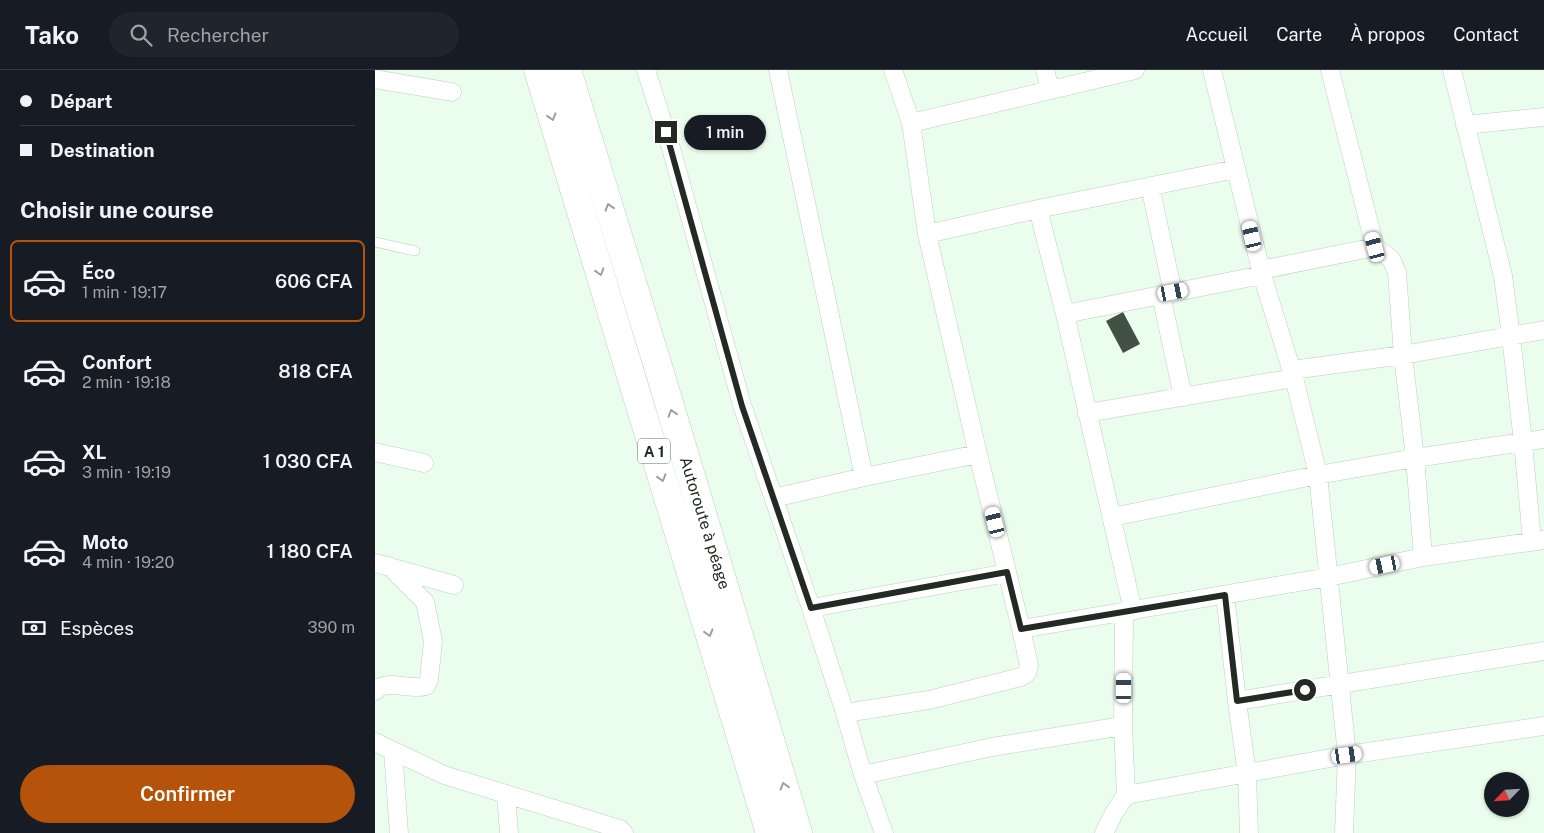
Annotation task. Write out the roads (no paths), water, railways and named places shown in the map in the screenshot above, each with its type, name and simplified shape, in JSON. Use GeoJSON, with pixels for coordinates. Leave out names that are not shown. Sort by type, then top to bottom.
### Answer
{"type":"FeatureCollection","features":[{"type":"Feature","properties":{"kind":"highway","name":"A 1"},"geometry":{"type":"LineString","coordinates":[[538,70],[770,833]]}},
{"type":"Feature","properties":{"kind":"highway","name":"Autoroute à péage"},"geometry":{"type":"LineString","coordinates":[[567,70],[798,833]]}},
{"type":"Feature","properties":{"kind":"street"},"geometry":{"type":"LineString","coordinates":[[646,70],[671,148],[742,406],[811,608],[863,775],[884,833]]}},
{"type":"Feature","properties":{"kind":"street"},"geometry":{"type":"LineString","coordinates":[[777,70],[864,477]]}},
{"type":"Feature","properties":{"kind":"street"},"geometry":{"type":"LineString","coordinates":[[845,713],[929,700],[1021,678],[1027,673],[1029,666],[977,454],[927,234],[911,123],[893,70]]}},
{"type":"Feature","properties":{"kind":"street"},"geometry":{"type":"LineString","coordinates":[[1045,70],[1050,90]]}},
{"type":"Feature","properties":{"kind":"street"},"geometry":{"type":"LineString","coordinates":[[911,123],[1135,70]]}},
{"type":"Feature","properties":{"kind":"street"},"geometry":{"type":"LineString","coordinates":[[1212,70],[1261,272],[1293,374],[1318,475],[1347,755],[1344,833]]}},
{"type":"Feature","properties":{"kind":"street"},"geometry":{"type":"LineString","coordinates":[[1330,70],[1375,247],[1391,259],[1397,272],[1403,355],[1415,458],[1423,557]]}},
{"type":"Feature","properties":{"kind":"street"},"geometry":{"type":"LineString","coordinates":[[1021,629],[1329,577],[1423,557],[1538,540],[1523,442],[1503,276],[1452,70]]}},
{"type":"Feature","properties":{"kind":"street"},"geometry":{"type":"LineString","coordinates":[[375,79],[452,92]]}},
{"type":"Feature","properties":{"kind":"street"},"geometry":{"type":"LineString","coordinates":[[1465,125],[1544,117]]}},
{"type":"Feature","properties":{"kind":"street"},"geometry":{"type":"LineString","coordinates":[[927,234],[1038,208],[1236,169]]}},
{"type":"Feature","properties":{"kind":"street"},"geometry":{"type":"LineString","coordinates":[[1150,186],[1183,397]]}},
{"type":"Feature","properties":{"kind":"street"},"geometry":{"type":"LineString","coordinates":[[1038,208],[1065,314],[1112,517],[1129,612],[1123,726],[1126,795],[1114,812],[1105,833]]}},
{"type":"Feature","properties":{"kind":"street"},"geometry":{"type":"LineString","coordinates":[[1065,314],[1167,294],[1375,247]]}},
{"type":"Feature","properties":{"kind":"street"},"geometry":{"type":"LineString","coordinates":[[1087,413],[1183,397],[1293,374],[1544,330]]}},
{"type":"Feature","properties":{"kind":"street"},"geometry":{"type":"LineString","coordinates":[[1112,517],[1318,475],[1415,458],[1544,439]]}},
{"type":"Feature","properties":{"kind":"street"},"geometry":{"type":"LineString","coordinates":[[375,452],[424,463]]}},
{"type":"Feature","properties":{"kind":"street"},"geometry":{"type":"LineString","coordinates":[[774,498],[977,454]]}},
{"type":"Feature","properties":{"kind":"street"},"geometry":{"type":"LineString","coordinates":[[382,564],[454,586]]}},
{"type":"Feature","properties":{"kind":"street"},"geometry":{"type":"LineString","coordinates":[[375,692],[378,688],[386,685],[419,688],[426,686],[429,680],[433,642],[425,602],[382,564]]}},
{"type":"Feature","properties":{"kind":"street"},"geometry":{"type":"LineString","coordinates":[[811,608],[1007,572]]}},
{"type":"Feature","properties":{"kind":"street"},"geometry":{"type":"LineString","coordinates":[[1225,595],[1247,774],[1249,833]]}},
{"type":"Feature","properties":{"kind":"street"},"geometry":{"type":"LineString","coordinates":[[1237,701],[1544,651]]}},
{"type":"Feature","properties":{"kind":"street"},"geometry":{"type":"LineString","coordinates":[[863,775],[992,747],[1123,726]]}},
{"type":"Feature","properties":{"kind":"street"},"geometry":{"type":"LineString","coordinates":[[1126,795],[1347,755],[1544,726]]}},
{"type":"Feature","properties":{"kind":"street"},"geometry":{"type":"LineString","coordinates":[[375,742],[444,775],[620,829],[624,833]]}},
{"type":"Feature","properties":{"kind":"street"},"geometry":{"type":"LineString","coordinates":[[393,751],[399,833]]}},
{"type":"Feature","properties":{"kind":"street"},"geometry":{"type":"LineString","coordinates":[[506,795],[509,833]]}},
{"type":"Feature","properties":{"kind":"lane"},"geometry":{"type":"LineString","coordinates":[[375,242],[415,251]]}}]}
